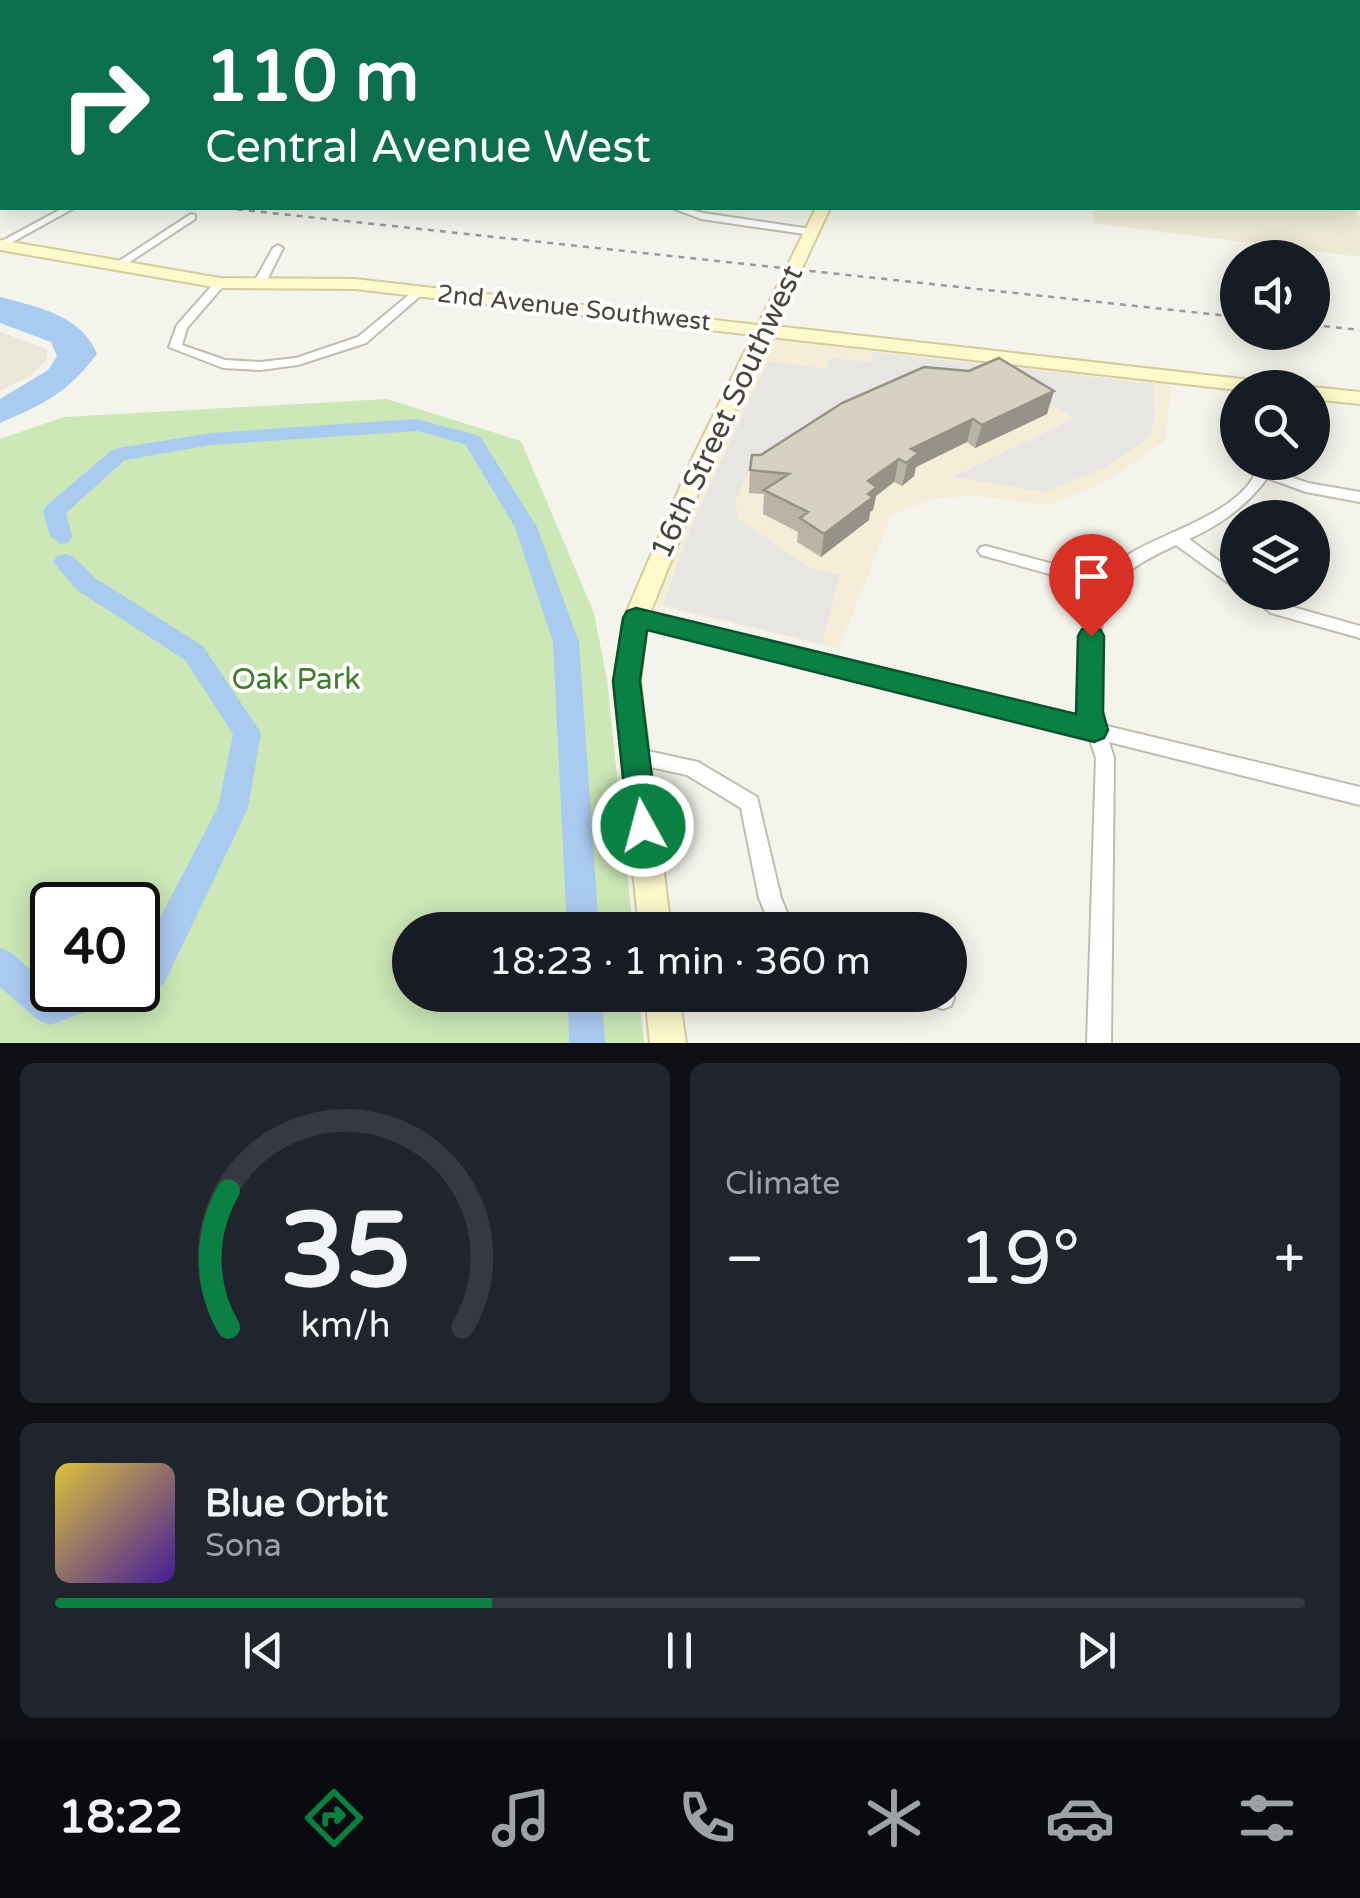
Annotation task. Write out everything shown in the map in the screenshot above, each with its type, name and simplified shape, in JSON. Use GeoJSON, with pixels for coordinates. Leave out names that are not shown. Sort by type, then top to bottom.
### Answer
{"type":"FeatureCollection","features":[{"type":"Feature","properties":{"kind":"street"},"geometry":{"type":"LineString","coordinates":[[1,246],[65,210]]}},
{"type":"Feature","properties":{"kind":"street"},"geometry":{"type":"LineString","coordinates":[[684,210],[812,232]]}},
{"type":"Feature","properties":{"kind":"street","name":"16th Street Southwest"},"geometry":{"type":"LineString","coordinates":[[653,912],[627,681],[636,618],[652,574],[822,210]]}},
{"type":"Feature","properties":{"kind":"street"},"geometry":{"type":"LineString","coordinates":[[115,267],[191,217]]}},
{"type":"Feature","properties":{"kind":"street","name":"2nd Avenue Southwest"},"geometry":{"type":"LineString","coordinates":[[1,246],[220,284],[355,284],[1220,383]]}},
{"type":"Feature","properties":{"kind":"street"},"geometry":{"type":"LineString","coordinates":[[259,284],[278,248]]}},
{"type":"Feature","properties":{"kind":"street"},"geometry":{"type":"LineString","coordinates":[[220,284],[181,328],[175,347],[223,364],[260,366],[342,350],[380,328],[420,291]]}},
{"type":"Feature","properties":{"kind":"street"},"geometry":{"type":"LineString","coordinates":[[1330,395],[1360,398]]}},
{"type":"Feature","properties":{"kind":"street"},"geometry":{"type":"LineString","coordinates":[[1099,1043],[1105,758],[1089,712],[1091,636],[1103,588],[1136,556],[1206,525],[1248,494],[1257,480]]}},
{"type":"Feature","properties":{"kind":"street"},"geometry":{"type":"LineString","coordinates":[[1291,480],[1306,487],[1360,497]]}},
{"type":"Feature","properties":{"kind":"street"},"geometry":{"type":"LineString","coordinates":[[1179,539],[1220,570]]}},
{"type":"Feature","properties":{"kind":"street"},"geometry":{"type":"LineString","coordinates":[[986,551],[1087,579],[1103,588]]}},
{"type":"Feature","properties":{"kind":"street"},"geometry":{"type":"LineString","coordinates":[[1284,610],[1360,632]]}},
{"type":"Feature","properties":{"kind":"street"},"geometry":{"type":"LineString","coordinates":[[636,618],[1360,796]]}},
{"type":"Feature","properties":{"kind":"street"},"geometry":{"type":"LineString","coordinates":[[634,756],[691,768],[750,804],[776,912]]}},
{"type":"Feature","properties":{"kind":"street"},"geometry":{"type":"LineString","coordinates":[[664,1012],[668,1043]]}},
{"type":"Feature","properties":{"kind":"shaded area"},"geometry":{"type":"Polygon","coordinates":[[[1094,210],[1357,210],[1360,219],[1360,257],[1330,253],[1330,240],[1226,240],[1093,223],[1094,210]]]}},
{"type":"Feature","properties":{"kind":"shaded area"},"geometry":{"type":"Polygon","coordinates":[[[0,332],[47,349],[47,359],[32,375],[0,391],[0,332]]]}},
{"type":"Feature","properties":{"kind":"shaded area"},"geometry":{"type":"Polygon","coordinates":[[[774,336],[1168,381],[1171,389],[1165,441],[1107,481],[1049,505],[975,496],[929,499],[891,517],[839,649],[655,605],[720,447],[774,336]]]}},
{"type":"Feature","properties":{"kind":"shaded area"},"geometry":{"type":"Polygon","coordinates":[[[873,352],[1153,384],[1155,418],[1149,437],[1107,467],[1044,492],[953,477],[1075,418],[1011,381],[751,466],[735,502],[739,519],[810,568],[840,575],[822,644],[663,605],[692,524],[768,361],[826,369],[831,358],[871,362],[873,352]]]}},
{"type":"Feature","properties":{"kind":"green space","name":"Oak Park"},"geometry":{"type":"Polygon","coordinates":[[[387,399],[521,441],[594,613],[607,680],[631,912],[392,912],[392,1012],[641,1012],[644,1043],[0,1043],[0,439],[64,417],[387,399]]]}},
{"type":"Feature","properties":{"kind":"water"},"geometry":{"type":"Polygon","coordinates":[[[0,297],[69,321],[90,341],[97,354],[54,396],[0,423],[0,399],[48,370],[57,356],[51,342],[0,323],[0,297]]]}},
{"type":"Feature","properties":{"kind":"building"},"geometry":{"type":"Polygon","coordinates":[[[999,358],[1054,391],[982,425],[973,419],[911,449],[919,453],[906,463],[899,459],[868,481],[877,487],[868,494],[873,497],[824,534],[800,518],[808,512],[764,490],[789,474],[750,470],[752,455],[761,455],[842,403],[924,367],[969,371],[999,358]]]}},
{"type":"Feature","properties":{"kind":"waterway"},"geometry":{"type":"LineString","coordinates":[[61,536],[54,511],[119,455],[211,439],[417,425],[473,440],[526,527],[566,642],[582,912]]}},
{"type":"Feature","properties":{"kind":"waterway"},"geometry":{"type":"LineString","coordinates":[[65,562],[86,584],[194,653],[247,733],[233,808],[160,956]]}},
{"type":"Feature","properties":{"kind":"waterway"},"geometry":{"type":"LineString","coordinates":[[0,965],[30,991]]}},
{"type":"Feature","properties":{"kind":"waterway"},"geometry":{"type":"LineString","coordinates":[[586,1012],[587,1043]]}},
{"type":"Feature","properties":{"kind":"railway"},"geometry":{"type":"LineString","coordinates":[[244,210],[1220,315]]}},
{"type":"Feature","properties":{"kind":"railway"},"geometry":{"type":"LineString","coordinates":[[1330,327],[1360,330]]}},
{"type":"Feature","properties":{"kind":"route"},"geometry":{"type":"LineString","coordinates":[[643,826],[627,681],[636,618],[1094,730],[1089,712],[1091,636]]}}]}
